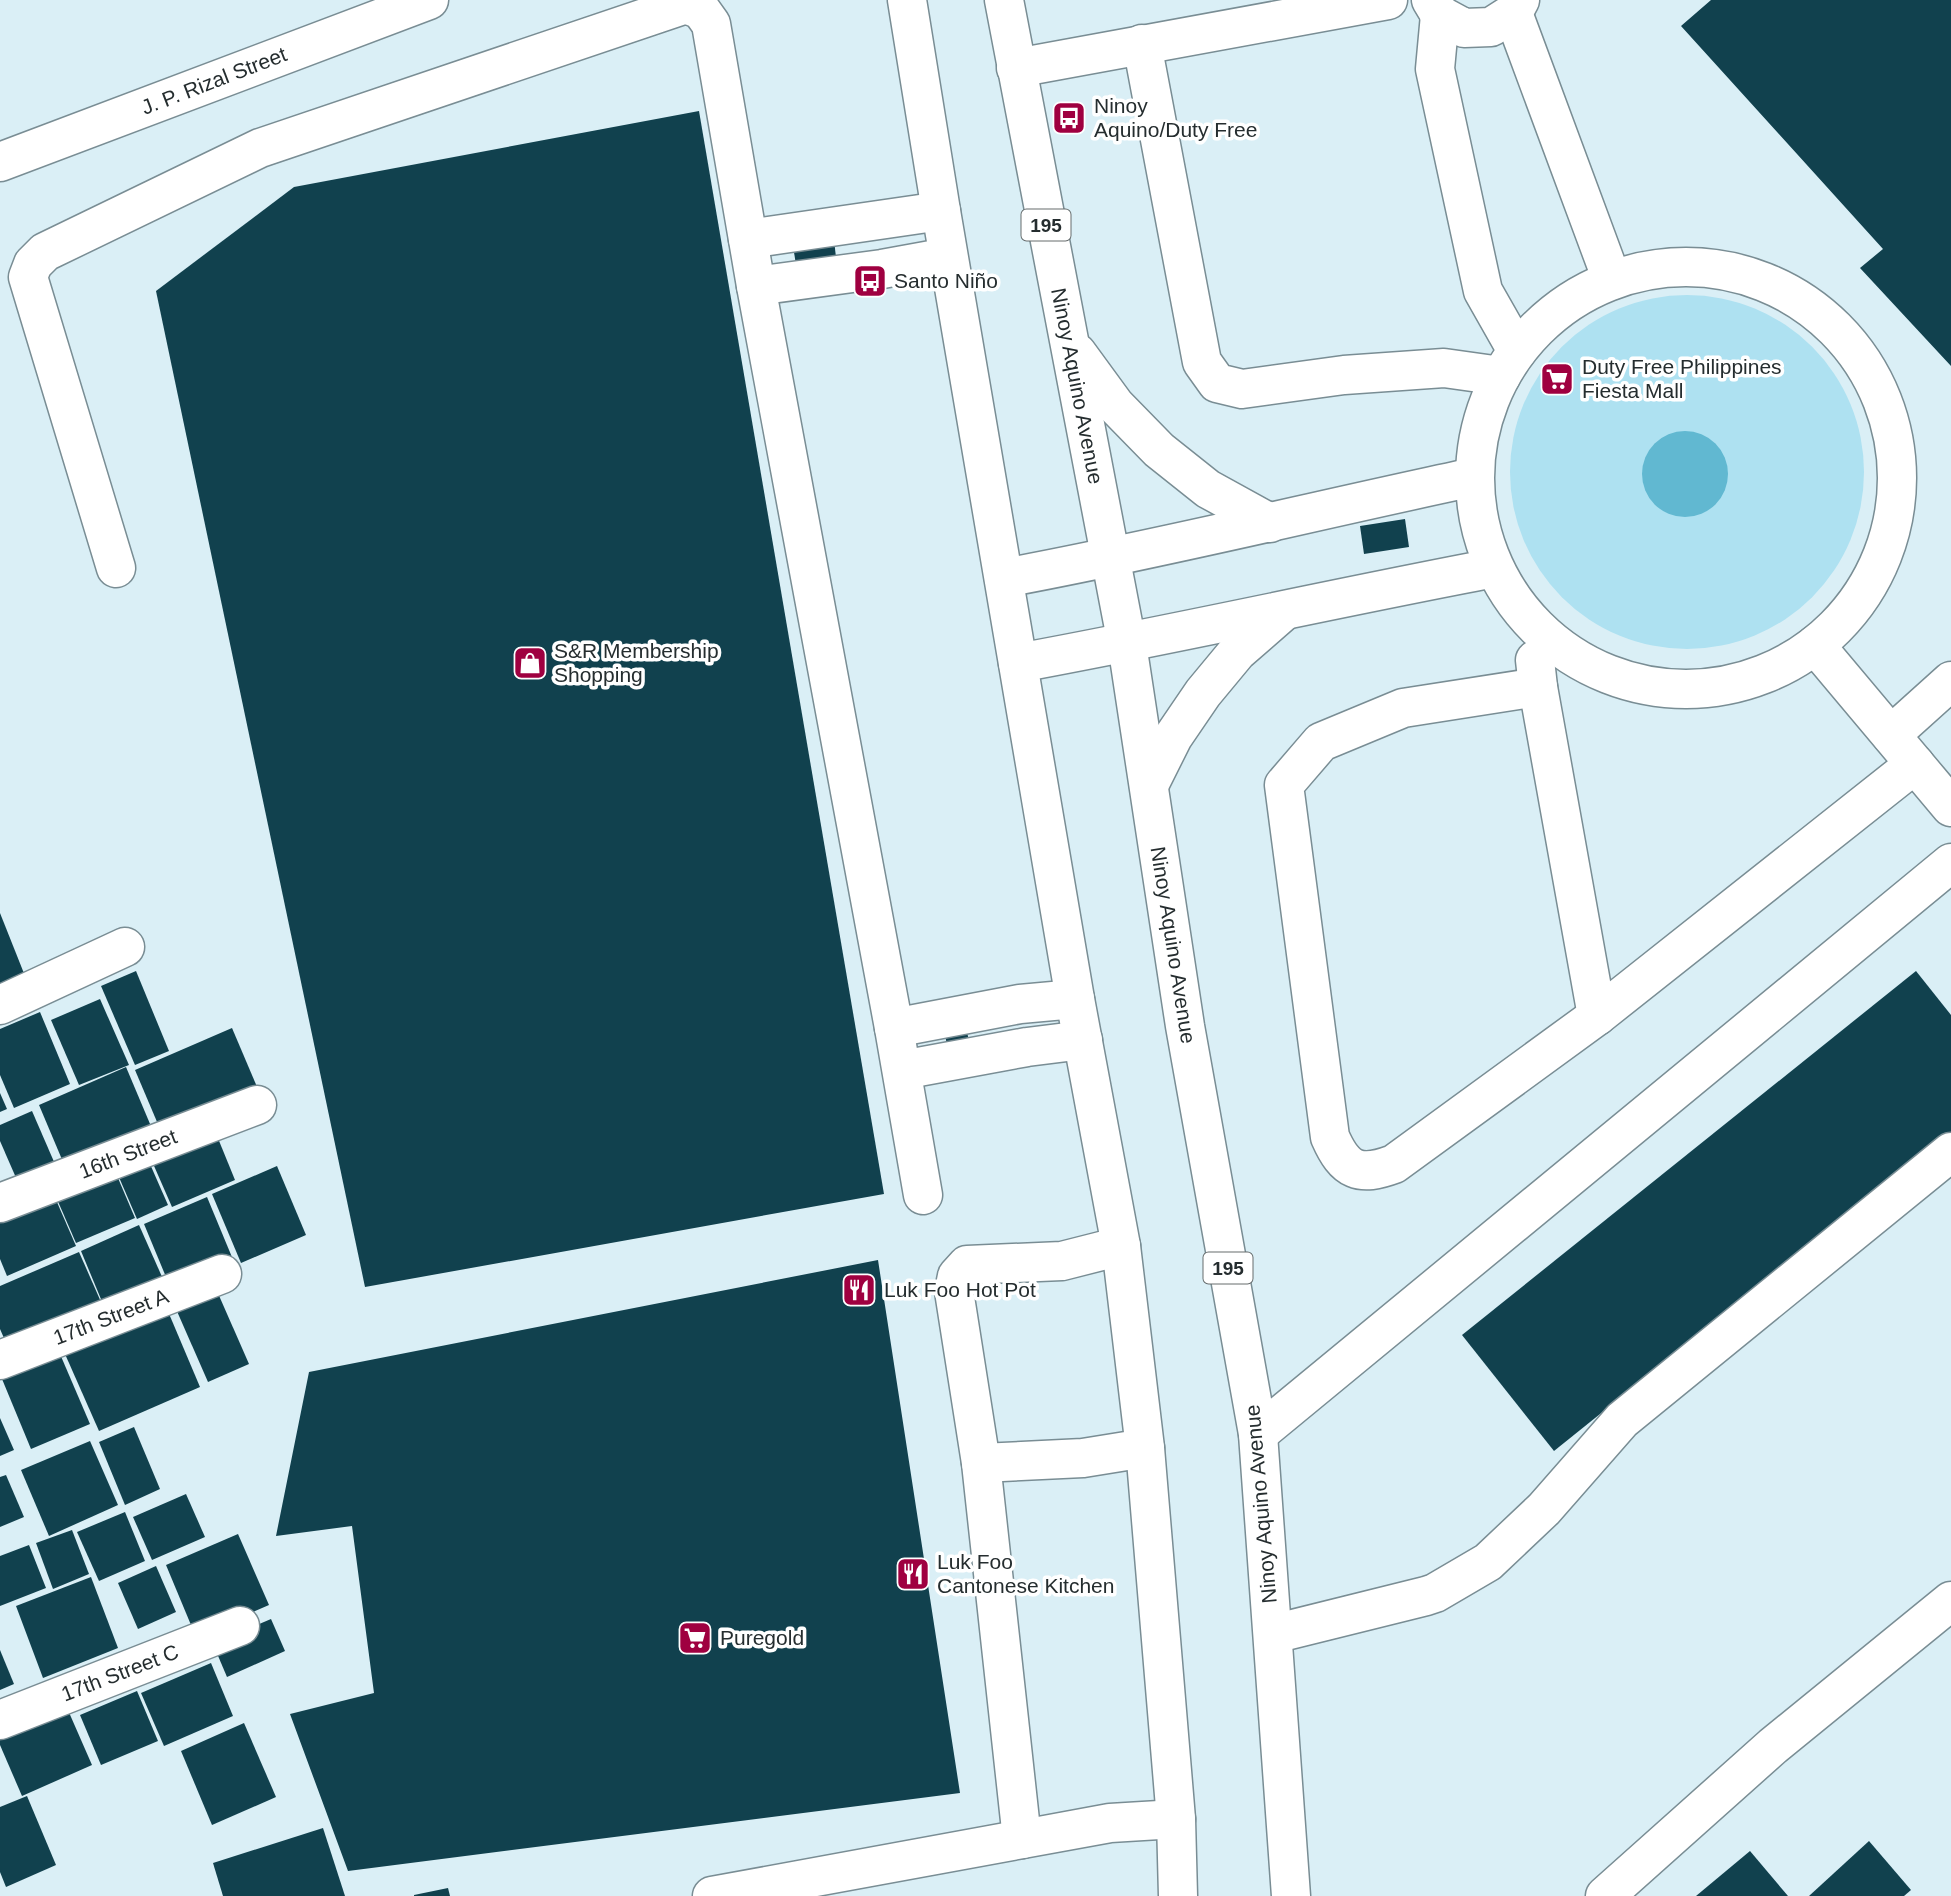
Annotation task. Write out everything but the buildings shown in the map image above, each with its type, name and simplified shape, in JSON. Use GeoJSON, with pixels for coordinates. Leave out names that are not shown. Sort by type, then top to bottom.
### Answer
{"type":"FeatureCollection","features":[{"type":"Feature","properties":{"kind":"main road","name":"J. P. Rizal Street"},"geometry":{"type":"LineString","coordinates":[[0,162],[429,0]]}},
{"type":"Feature","properties":{"kind":"main road"},"geometry":{"type":"LineString","coordinates":[[907,0],[940,211],[1075,999],[1121,1246],[1145,1448],[1176,1819],[1178,1896]]}},
{"type":"Feature","properties":{"kind":"main road","name":"Ninoy Aquino Avenue"},"geometry":{"type":"LineString","coordinates":[[1004,0],[1127,644],[1185,1026],[1258,1434],[1291,1896]]}},
{"type":"Feature","properties":{"kind":"main road"},"geometry":{"type":"LineString","coordinates":[[1016,68],[1388,0]]}},
{"type":"Feature","properties":{"kind":"main road"},"geometry":{"type":"LineString","coordinates":[[116,568],[28,276],[33,264],[44,252],[260,148],[685,4],[701,10],[711,24],[755,286],[923,1195]]}},
{"type":"Feature","properties":{"kind":"main road"},"geometry":{"type":"LineString","coordinates":[[1436,8],[1464,28],[1491,27],[1517,7],[1612,280]]}},
{"type":"Feature","properties":{"kind":"main road"},"geometry":{"type":"LineString","coordinates":[[1436,8],[1435,69],[1483,290],[1509,364]]}},
{"type":"Feature","properties":{"kind":"main road"},"geometry":{"type":"LineString","coordinates":[[1142,44],[1202,362],[1217,383],[1242,388],[1344,374],[1509,364]]}},
{"type":"Feature","properties":{"kind":"main road"},"geometry":{"type":"LineString","coordinates":[[748,239],[940,211]]}},
{"type":"Feature","properties":{"kind":"main road"},"geometry":{"type":"LineString","coordinates":[[755,286],[948,257]]}},
{"type":"Feature","properties":{"kind":"main road"},"geometry":{"type":"LineString","coordinates":[[1670,267],[1731,270],[1787,291],[1836,326],[1872,374],[1894,430],[1898,489],[1885,549],[1858,602],[1815,645],[1766,674],[1711,688],[1654,688],[1587,666],[1531,623],[1494,568],[1479,524],[1474,477],[1481,425],[1509,364],[1559,309],[1612,280],[1670,267]]}},
{"type":"Feature","properties":{"kind":"main road"},"geometry":{"type":"LineString","coordinates":[[1069,344],[1115,405],[1159,450],[1208,489],[1270,523]]}},
{"type":"Feature","properties":{"kind":"main road"},"geometry":{"type":"LineString","coordinates":[[1004,578],[1111,558],[1474,477]]}},
{"type":"Feature","properties":{"kind":"main road"},"geometry":{"type":"LineString","coordinates":[[1018,663],[1127,644],[1494,568]]}},
{"type":"Feature","properties":{"kind":"main road"},"geometry":{"type":"LineString","coordinates":[[1149,785],[1173,737],[1203,693],[1237,652],[1284,611]]}},
{"type":"Feature","properties":{"kind":"main road"},"geometry":{"type":"LineString","coordinates":[[1531,623],[1538,687],[1597,1016]]}},
{"type":"Feature","properties":{"kind":"main road"},"geometry":{"type":"LineString","coordinates":[[1815,645],[1951,807]]}},
{"type":"Feature","properties":{"kind":"main road"},"geometry":{"type":"LineString","coordinates":[[1891,735],[1951,681]]}},
{"type":"Feature","properties":{"kind":"main road"},"geometry":{"type":"LineString","coordinates":[[1538,687],[1403,708],[1321,742],[1284,785],[1330,1137],[1338,1156],[1354,1169],[1375,1171],[1394,1164],[1597,1016],[1915,764]]}},
{"type":"Feature","properties":{"kind":"main road"},"geometry":{"type":"LineString","coordinates":[[1258,1434],[1951,863]]}},
{"type":"Feature","properties":{"kind":"main road"},"geometry":{"type":"LineString","coordinates":[[0,1006],[125,947]]}},
{"type":"Feature","properties":{"kind":"main road"},"geometry":{"type":"LineString","coordinates":[[894,1028],[1020,1004],[1075,999]]}},
{"type":"Feature","properties":{"kind":"main road"},"geometry":{"type":"LineString","coordinates":[[902,1070],[1027,1047],[1083,1040]]}},
{"type":"Feature","properties":{"kind":"main road","name":"16th Street"},"geometry":{"type":"LineString","coordinates":[[0,1203],[257,1105]]}},
{"type":"Feature","properties":{"kind":"main road"},"geometry":{"type":"LineString","coordinates":[[1273,1634],[1435,1593],[1488,1562],[1544,1509],[1622,1420],[1951,1152]]}},
{"type":"Feature","properties":{"kind":"main road"},"geometry":{"type":"LineString","coordinates":[[1022,1839],[981,1463],[954,1291],[957,1276],[967,1265],[1062,1261],[1121,1246]]}},
{"type":"Feature","properties":{"kind":"main road","name":"17th Street A"},"geometry":{"type":"LineString","coordinates":[[0,1360],[222,1274]]}},
{"type":"Feature","properties":{"kind":"main road"},"geometry":{"type":"LineString","coordinates":[[981,1463],[1083,1458],[1145,1448]]}},
{"type":"Feature","properties":{"kind":"main road"},"geometry":{"type":"LineString","coordinates":[[1605,1896],[1773,1746],[1951,1601]]}},
{"type":"Feature","properties":{"kind":"main road","name":"17th Street C"},"geometry":{"type":"LineString","coordinates":[[0,1720],[240,1626]]}},
{"type":"Feature","properties":{"kind":"main road"},"geometry":{"type":"LineString","coordinates":[[712,1896],[1110,1823],[1176,1819]]}},
{"type":"Feature","properties":{"kind":"shaded area"},"geometry":{"type":"Polygon","coordinates":[[[1687,295],[1722,298],[1755,308],[1785,325],[1812,347],[1834,374],[1851,404],[1861,437],[1864,472],[1861,507],[1851,540],[1834,570],[1812,597],[1785,619],[1755,636],[1722,646],[1687,649],[1652,646],[1619,636],[1589,619],[1562,597],[1540,570],[1523,540],[1513,507],[1510,472],[1513,437],[1523,404],[1540,374],[1562,347],[1589,325],[1619,308],[1652,298],[1687,295]]]}},
{"type":"Feature","properties":{"kind":"shaded area"},"geometry":{"type":"Polygon","coordinates":[[[1685,431],[1702,434],[1716,443],[1725,457],[1728,474],[1725,491],[1716,505],[1702,514],[1685,517],[1668,514],[1654,505],[1645,491],[1642,474],[1645,457],[1654,443],[1668,434],[1685,431]]]}},
{"type":"Feature","properties":{"kind":"place","name":"Ninoy Aquino/Duty Free"},"geometry":{"type":"Point","coordinates":[1069,118]}},
{"type":"Feature","properties":{"kind":"place","name":"Santo Niño"},"geometry":{"type":"Point","coordinates":[870,281]}},
{"type":"Feature","properties":{"kind":"place","name":"Duty Free Philippines Fiesta Mall"},"geometry":{"type":"Point","coordinates":[1557,379]}},
{"type":"Feature","properties":{"kind":"place","name":"S&R Membership Shopping"},"geometry":{"type":"Point","coordinates":[530,663]}},
{"type":"Feature","properties":{"kind":"place","name":"Luk Foo Hot Pot"},"geometry":{"type":"Point","coordinates":[859,1290]}},
{"type":"Feature","properties":{"kind":"place","name":"Luk Foo Cantonese Kitchen"},"geometry":{"type":"Point","coordinates":[913,1574]}},
{"type":"Feature","properties":{"kind":"place","name":"Puregold"},"geometry":{"type":"Point","coordinates":[695,1638]}}]}
